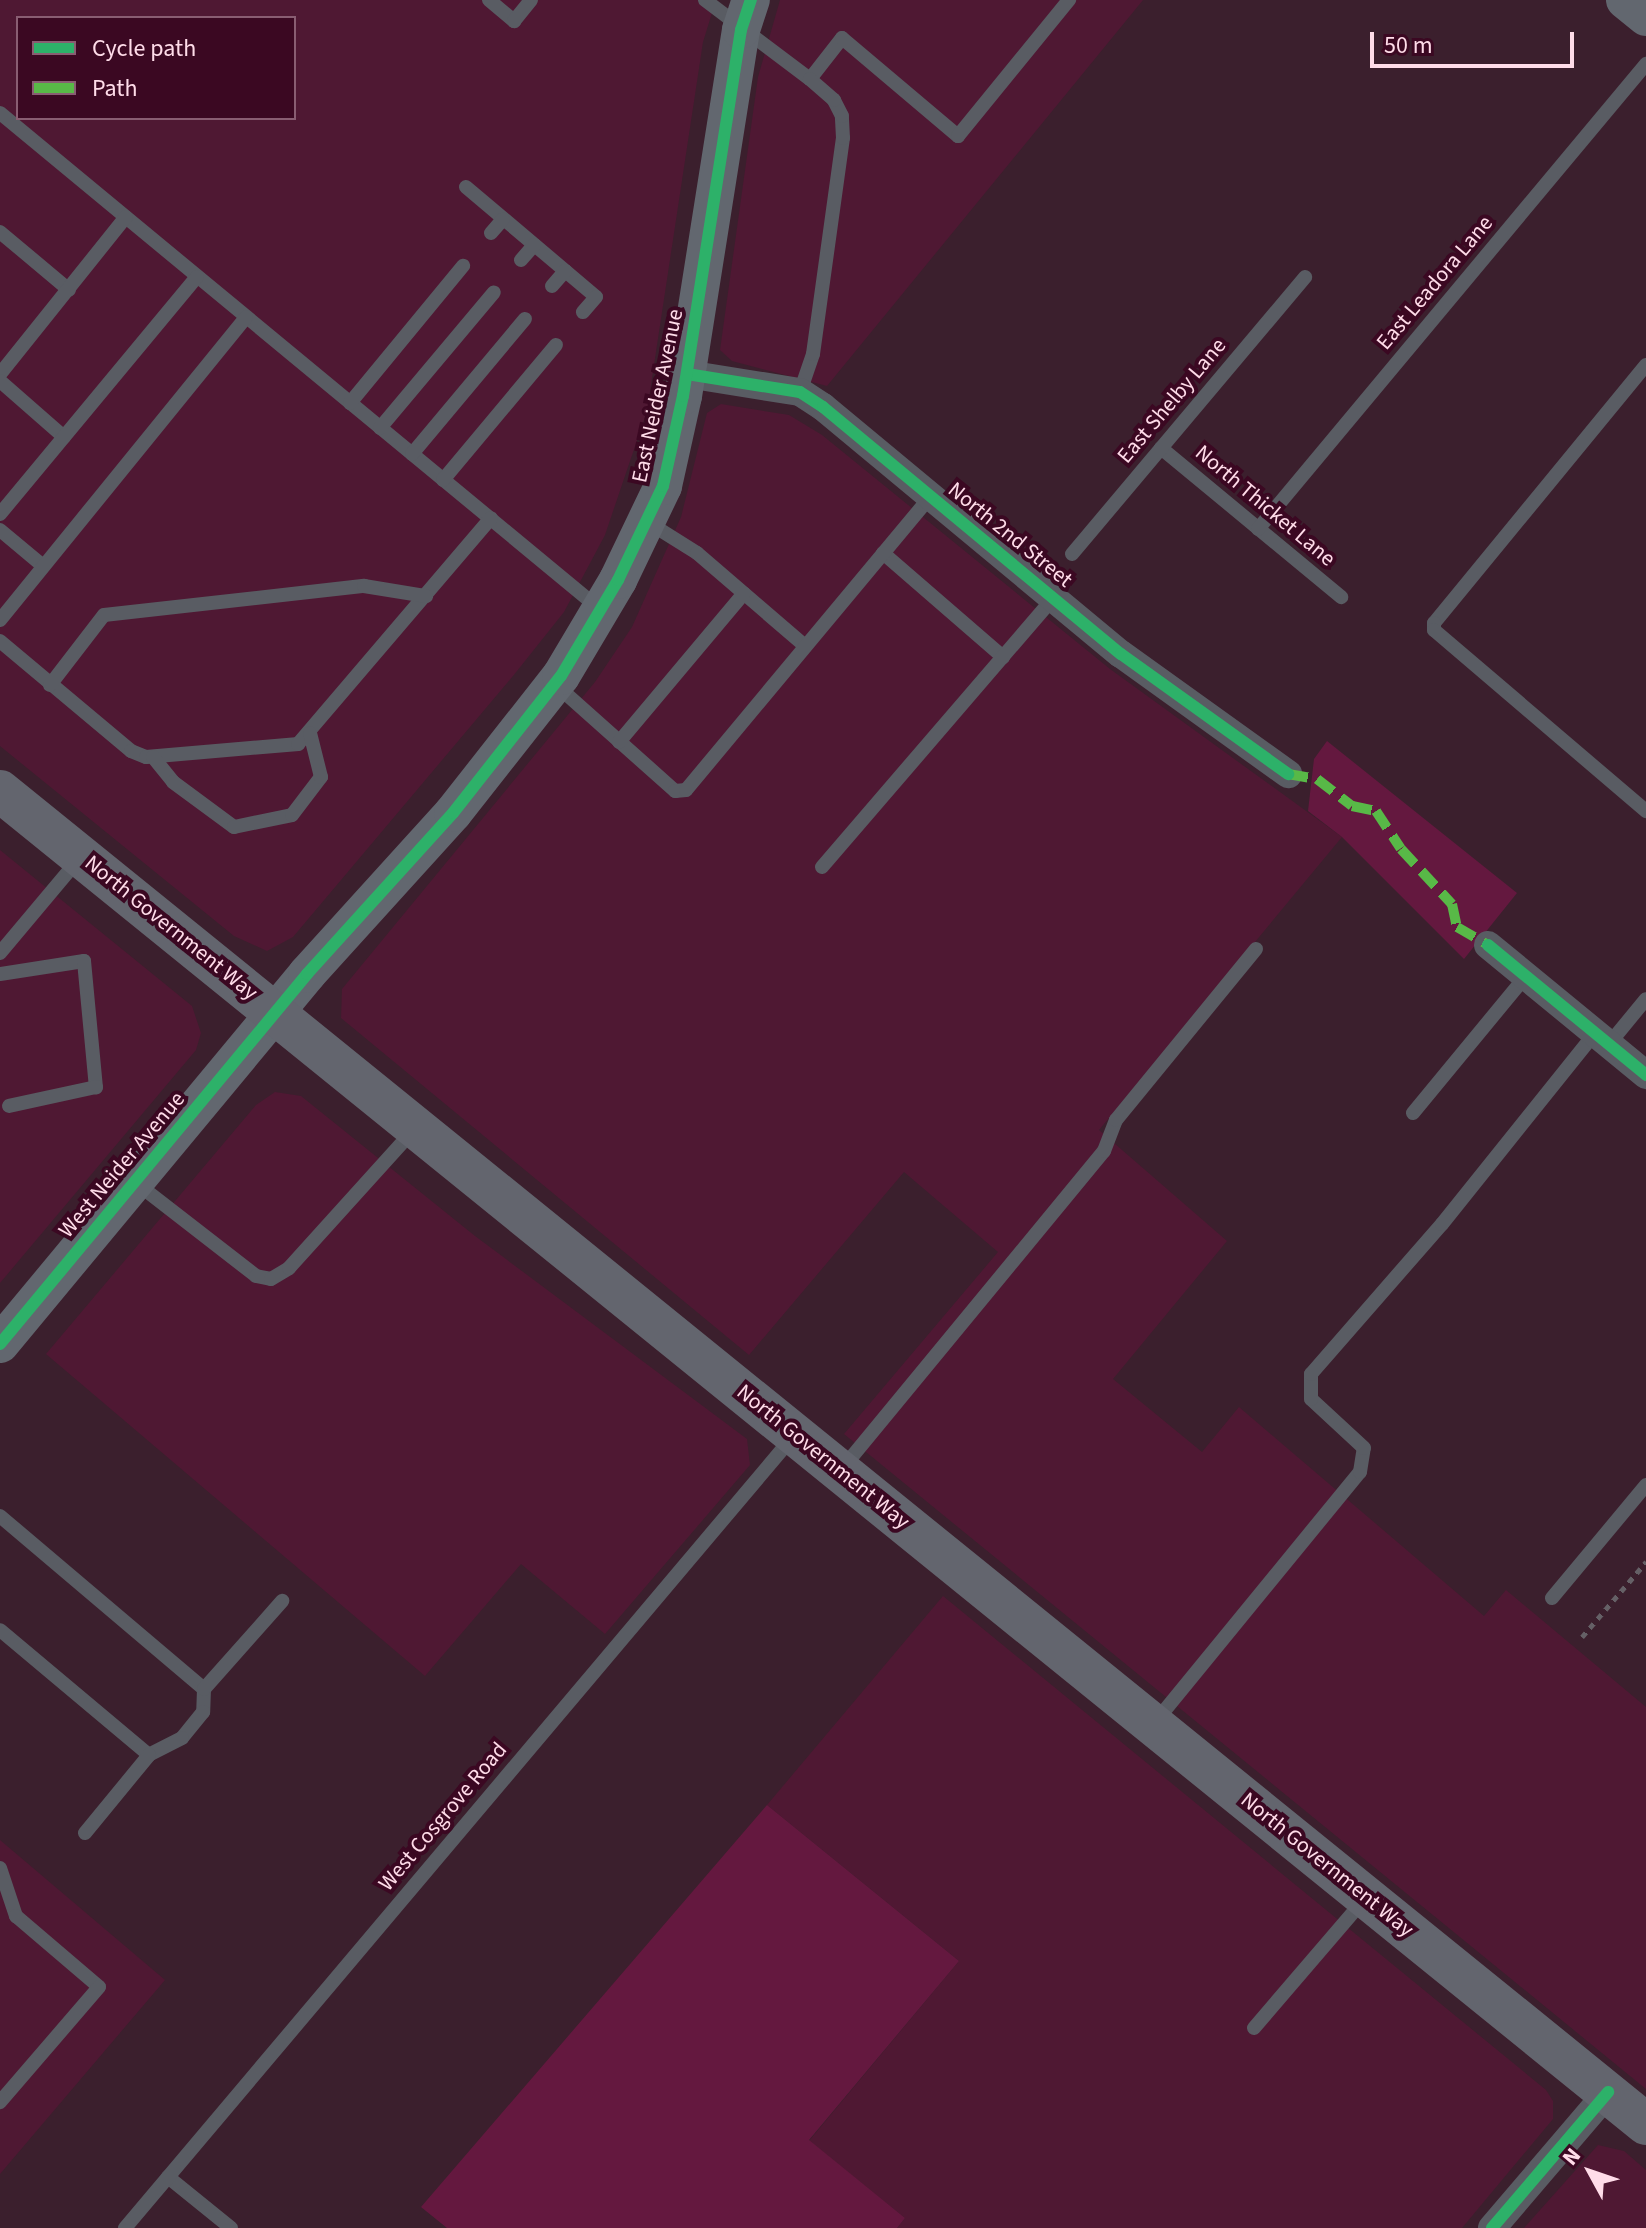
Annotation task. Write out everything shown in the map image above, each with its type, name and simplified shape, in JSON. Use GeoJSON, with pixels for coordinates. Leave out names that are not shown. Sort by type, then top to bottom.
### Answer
{"type":"FeatureCollection","features":[{"type":"Feature","properties":{"kind":"main road"},"geometry":{"type":"LineString","coordinates":[[1625,0],[1646,17]]}},
{"type":"Feature","properties":{"kind":"main road","name":"East Neider Avenue"},"geometry":{"type":"LineString","coordinates":[[276,1012],[453,813],[554,684],[601,610],[663,486],[687,374],[746,15]]}},
{"type":"Feature","properties":{"kind":"main road","name":"North Government Way"},"geometry":{"type":"LineString","coordinates":[[0,791],[1646,2124]]}},
{"type":"Feature","properties":{"kind":"main road","name":"West Neider Avenue"},"geometry":{"type":"LineString","coordinates":[[0,1344],[276,1012]]}},
{"type":"Feature","properties":{"kind":"street","name":"North 2nd Street"},"geometry":{"type":"LineString","coordinates":[[687,374],[800,392],[1121,654],[1288,774]]}},
{"type":"Feature","properties":{"kind":"street"},"geometry":{"type":"LineString","coordinates":[[1488,945],[1646,1075]]}},
{"type":"Feature","properties":{"kind":"street"},"geometry":{"type":"LineString","coordinates":[[1492,2228],[1608,2092]]}},
{"type":"Feature","properties":{"kind":"lane"},"geometry":{"type":"LineString","coordinates":[[489,0],[514,21],[531,0]]}},
{"type":"Feature","properties":{"kind":"lane"},"geometry":{"type":"LineString","coordinates":[[705,0],[746,15],[834,100],[842,116],[843,138],[813,354],[800,392]]}},
{"type":"Feature","properties":{"kind":"lane"},"geometry":{"type":"LineString","coordinates":[[810,79],[842,38],[958,136],[1069,0]]}},
{"type":"Feature","properties":{"kind":"lane","name":"East Leadora Lane"},"geometry":{"type":"LineString","coordinates":[[1258,529],[1646,64]]}},
{"type":"Feature","properties":{"kind":"lane"},"geometry":{"type":"LineString","coordinates":[[0,113],[601,610]]}},
{"type":"Feature","properties":{"kind":"lane"},"geometry":{"type":"LineString","coordinates":[[466,187],[596,297],[583,312]]}},
{"type":"Feature","properties":{"kind":"lane"},"geometry":{"type":"LineString","coordinates":[[0,374],[126,217]]}},
{"type":"Feature","properties":{"kind":"lane"},"geometry":{"type":"LineString","coordinates":[[491,233],[503,219]]}},
{"type":"Feature","properties":{"kind":"lane"},"geometry":{"type":"LineString","coordinates":[[0,232],[69,290]]}},
{"type":"Feature","properties":{"kind":"lane"},"geometry":{"type":"LineString","coordinates":[[521,260],[534,245]]}},
{"type":"Feature","properties":{"kind":"lane"},"geometry":{"type":"LineString","coordinates":[[350,403],[463,266]]}},
{"type":"Feature","properties":{"kind":"lane"},"geometry":{"type":"LineString","coordinates":[[552,286],[565,271]]}},
{"type":"Feature","properties":{"kind":"lane"},"geometry":{"type":"LineString","coordinates":[[0,514],[197,277]]}},
{"type":"Feature","properties":{"kind":"lane","name":"East Shelby Lane"},"geometry":{"type":"LineString","coordinates":[[1072,554],[1305,277]]}},
{"type":"Feature","properties":{"kind":"lane"},"geometry":{"type":"LineString","coordinates":[[380,428],[494,292]]}},
{"type":"Feature","properties":{"kind":"lane"},"geometry":{"type":"LineString","coordinates":[[0,620],[246,317]]}},
{"type":"Feature","properties":{"kind":"lane"},"geometry":{"type":"LineString","coordinates":[[412,454],[525,319]]}},
{"type":"Feature","properties":{"kind":"lane"},"geometry":{"type":"LineString","coordinates":[[443,480],[556,345]]}},
{"type":"Feature","properties":{"kind":"lane"},"geometry":{"type":"LineString","coordinates":[[1646,365],[1434,623],[1434,630],[1646,811]]}},
{"type":"Feature","properties":{"kind":"lane"},"geometry":{"type":"LineString","coordinates":[[0,381],[64,437]]}},
{"type":"Feature","properties":{"kind":"lane","name":"North Thicket Lane"},"geometry":{"type":"LineString","coordinates":[[1161,448],[1341,597]]}},
{"type":"Feature","properties":{"kind":"lane"},"geometry":{"type":"LineString","coordinates":[[554,684],[675,791],[686,790],[931,496]]}},
{"type":"Feature","properties":{"kind":"lane"},"geometry":{"type":"LineString","coordinates":[[0,641],[131,751],[153,757],[298,744],[491,518]]}},
{"type":"Feature","properties":{"kind":"lane"},"geometry":{"type":"LineString","coordinates":[[646,521],[697,553],[805,646]]}},
{"type":"Feature","properties":{"kind":"lane"},"geometry":{"type":"LineString","coordinates":[[0,530],[43,566]]}},
{"type":"Feature","properties":{"kind":"lane"},"geometry":{"type":"LineString","coordinates":[[883,553],[1003,657]]}},
{"type":"Feature","properties":{"kind":"lane"},"geometry":{"type":"LineString","coordinates":[[50,685],[104,615],[364,586],[426,596]]}},
{"type":"Feature","properties":{"kind":"lane"},"geometry":{"type":"LineString","coordinates":[[619,742],[744,593]]}},
{"type":"Feature","properties":{"kind":"lane"},"geometry":{"type":"LineString","coordinates":[[822,867],[1054,597]]}},
{"type":"Feature","properties":{"kind":"lane"},"geometry":{"type":"LineString","coordinates":[[153,757],[173,782],[234,827],[292,815],[321,777],[310,733]]}},
{"type":"Feature","properties":{"kind":"lane"},"geometry":{"type":"LineString","coordinates":[[0,953],[81,857]]}},
{"type":"Feature","properties":{"kind":"lane"},"geometry":{"type":"LineString","coordinates":[[840,1471],[1104,1151],[1116,1120],[1256,949]]}},
{"type":"Feature","properties":{"kind":"lane"},"geometry":{"type":"LineString","coordinates":[[0,974],[84,961],[96,1087],[9,1106]]}},
{"type":"Feature","properties":{"kind":"lane"},"geometry":{"type":"LineString","coordinates":[[1413,1113],[1526,976]]}},
{"type":"Feature","properties":{"kind":"lane"},"geometry":{"type":"LineString","coordinates":[[1153,1724],[1360,1472],[1364,1448],[1311,1399],[1311,1374],[1602,1039],[1646,999]]}},
{"type":"Feature","properties":{"kind":"lane"},"geometry":{"type":"LineString","coordinates":[[135,1182],[256,1276],[271,1279],[289,1268],[416,1127]]}},
{"type":"Feature","properties":{"kind":"lane","name":"West Cosgrove Road"},"geometry":{"type":"LineString","coordinates":[[125,2228],[795,1434]]}},
{"type":"Feature","properties":{"kind":"lane"},"geometry":{"type":"LineString","coordinates":[[1552,1598],[1646,1485]]}},
{"type":"Feature","properties":{"kind":"lane"},"geometry":{"type":"LineString","coordinates":[[0,1516],[204,1689]]}},
{"type":"Feature","properties":{"kind":"lane"},"geometry":{"type":"LineString","coordinates":[[85,1833],[149,1755],[182,1738],[203,1712],[204,1689],[282,1601]]}},
{"type":"Feature","properties":{"kind":"lane"},"geometry":{"type":"LineString","coordinates":[[0,1630],[149,1755]]}},
{"type":"Feature","properties":{"kind":"lane"},"geometry":{"type":"LineString","coordinates":[[0,1868],[16,1916],[99,1987],[0,2102]]}},
{"type":"Feature","properties":{"kind":"lane"},"geometry":{"type":"LineString","coordinates":[[1254,2028],[1366,1897]]}},
{"type":"Feature","properties":{"kind":"lane"},"geometry":{"type":"LineString","coordinates":[[168,2177],[231,2228]]}},
{"type":"Feature","properties":{"kind":"path"},"geometry":{"type":"LineString","coordinates":[[1582,1637],[1646,1562]]}},
{"type":"Feature","properties":{"kind":"shaded area"},"geometry":{"type":"Polygon","coordinates":[[[0,0],[716,0],[703,42],[647,411],[605,535],[564,612],[293,937],[267,951],[234,936],[0,746],[0,0]]]}},
{"type":"Feature","properties":{"kind":"shaded area"},"geometry":{"type":"Polygon","coordinates":[[[780,0],[1143,0],[827,386],[732,361],[720,350],[758,77],[780,0]]]}},
{"type":"Feature","properties":{"kind":"shaded area"},"geometry":{"type":"Polygon","coordinates":[[[721,404],[789,415],[822,435],[1110,669],[1342,837],[1099,1130],[1227,1241],[1113,1379],[1202,1452],[1239,1407],[1484,1616],[1506,1590],[1646,1707],[1646,2089],[844,1434],[998,1252],[904,1172],[749,1355],[341,1018],[342,989],[595,682],[632,627],[681,517],[707,413],[721,404]]]}},
{"type":"Feature","properties":{"kind":"shaded area"},"geometry":{"type":"Polygon","coordinates":[[[1327,741],[1517,893],[1464,959],[1342,837],[1308,811],[1314,759],[1327,741]]]}},
{"type":"Feature","properties":{"kind":"shaded area"},"geometry":{"type":"Polygon","coordinates":[[[0,850],[192,1006],[201,1033],[196,1050],[0,1283],[0,850]]]}},
{"type":"Feature","properties":{"kind":"shaded area"},"geometry":{"type":"Polygon","coordinates":[[[275,1092],[301,1096],[475,1236],[747,1439],[750,1465],[605,1634],[521,1564],[425,1676],[46,1354],[256,1105],[275,1092]]]}},
{"type":"Feature","properties":{"kind":"shaded area"},"geometry":{"type":"Polygon","coordinates":[[[943,1596],[1546,2090],[1553,2101],[1553,2119],[1462,2228],[897,2228],[905,2218],[809,2141],[959,1961],[767,1805],[943,1596]]]}},
{"type":"Feature","properties":{"kind":"shaded area"},"geometry":{"type":"Polygon","coordinates":[[[767,1805],[959,1961],[809,2140],[905,2218],[897,2228],[447,2228],[421,2207],[767,1805]]]}},
{"type":"Feature","properties":{"kind":"shaded area"},"geometry":{"type":"Polygon","coordinates":[[[0,1840],[165,1980],[0,2174],[0,1840]]]}},
{"type":"Feature","properties":{"kind":"shaded area"},"geometry":{"type":"Polygon","coordinates":[[[1598,2145],[1624,2151],[1646,2170],[1646,2228],[1524,2228],[1598,2145]]]}},
{"type":"Feature","properties":{"kind":"marked path"},"geometry":{"type":"LineString","coordinates":[[1288,774],[1317,779],[1352,806],[1376,811],[1401,849],[1452,904],[1457,927],[1488,945]]}},
{"type":"Feature","properties":{"kind":"cycle path"},"geometry":{"type":"LineString","coordinates":[[0,1344],[307,974],[453,813],[561,676],[618,580],[663,486],[683,396],[741,30],[751,0]]}},
{"type":"Feature","properties":{"kind":"cycle path"},"geometry":{"type":"LineString","coordinates":[[687,374],[800,392],[823,407],[1121,654],[1288,774]]}},
{"type":"Feature","properties":{"kind":"cycle path"},"geometry":{"type":"LineString","coordinates":[[1488,945],[1646,1075]]}},
{"type":"Feature","properties":{"kind":"cycle path"},"geometry":{"type":"LineString","coordinates":[[1492,2228],[1608,2092]]}}]}
